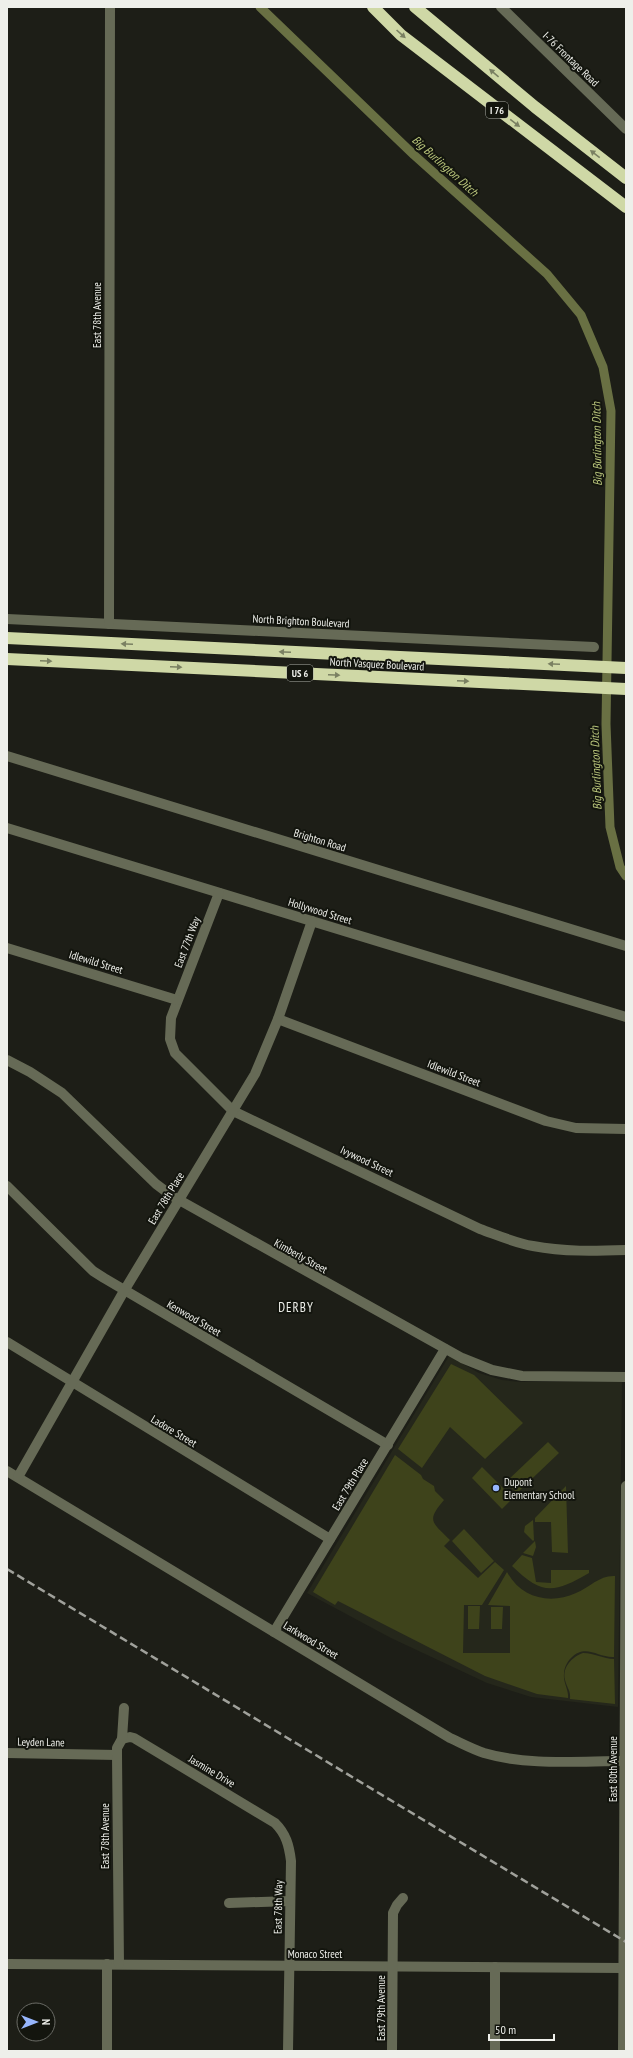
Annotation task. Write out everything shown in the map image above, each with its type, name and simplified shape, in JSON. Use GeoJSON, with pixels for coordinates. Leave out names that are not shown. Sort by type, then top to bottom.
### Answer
{"type":"FeatureCollection","features":[{"type":"Feature","properties":{"kind":"highway","name":"I 76"},"geometry":{"type":"LineString","coordinates":[[373,7],[401,35],[626,208]]}},
{"type":"Feature","properties":{"kind":"highway","name":"I 76"},"geometry":{"type":"LineString","coordinates":[[415,7],[535,107],[626,178]]}},
{"type":"Feature","properties":{"kind":"highway","name":"North Vasquez Boulevard"},"geometry":{"type":"LineString","coordinates":[[7,638],[625,668]]}},
{"type":"Feature","properties":{"kind":"highway","name":"North Vasquez Boulevard"},"geometry":{"type":"LineString","coordinates":[[7,659],[625,689]]}},
{"type":"Feature","properties":{"kind":"street","name":"East 78th Avenue"},"geometry":{"type":"LineString","coordinates":[[109,624],[110,7]]}},
{"type":"Feature","properties":{"kind":"street","name":"I-76 Frontage Road"},"geometry":{"type":"LineString","coordinates":[[500,7],[626,128]]}},
{"type":"Feature","properties":{"kind":"street","name":"North Brighton Boulevard"},"geometry":{"type":"LineString","coordinates":[[7,619],[594,647]]}},
{"type":"Feature","properties":{"kind":"street","name":"Brighton Road"},"geometry":{"type":"LineString","coordinates":[[7,756],[626,946]]}},
{"type":"Feature","properties":{"kind":"street","name":"Hollywood Street"},"geometry":{"type":"LineString","coordinates":[[7,828],[626,1018]]}},
{"type":"Feature","properties":{"kind":"street","name":"East 77th Way"},"geometry":{"type":"LineString","coordinates":[[177,1000],[219,893]]}},
{"type":"Feature","properties":{"kind":"street","name":"East 78th Place"},"geometry":{"type":"LineString","coordinates":[[18,1477],[124,1291],[254,1074],[278,1019],[312,921]]}},
{"type":"Feature","properties":{"kind":"street","name":"Idlewild Street"},"geometry":{"type":"LineString","coordinates":[[7,948],[177,1000]]}},
{"type":"Feature","properties":{"kind":"street","name":"Ivywood Street"},"geometry":{"type":"LineString","coordinates":[[177,1000],[170,1024],[172,1046],[180,1059],[233,1111],[480,1228],[510,1240],[532,1246],[558,1250],[626,1250]]}},
{"type":"Feature","properties":{"kind":"street","name":"Idlewild Street"},"geometry":{"type":"LineString","coordinates":[[278,1019],[553,1123],[576,1128],[626,1130]]}},
{"type":"Feature","properties":{"kind":"street","name":"Kimberly Street"},"geometry":{"type":"LineString","coordinates":[[7,1060],[30,1072],[62,1093],[156,1184],[179,1200],[445,1349],[482,1367],[503,1373],[543,1377],[626,1377]]}},
{"type":"Feature","properties":{"kind":"street","name":"Kenwood Street"},"geometry":{"type":"LineString","coordinates":[[7,1186],[93,1271],[124,1291],[388,1444]]}},
{"type":"Feature","properties":{"kind":"street","name":"Ladore Street"},"geometry":{"type":"LineString","coordinates":[[7,1342],[71,1383],[330,1539]]}},
{"type":"Feature","properties":{"kind":"street","name":"East 79th Place"},"geometry":{"type":"LineString","coordinates":[[274,1632],[445,1349]]}},
{"type":"Feature","properties":{"kind":"street","name":"Larkwood Street"},"geometry":{"type":"LineString","coordinates":[[7,1471],[450,1738],[484,1753],[521,1760],[625,1762]]}},
{"type":"Feature","properties":{"kind":"street","name":"East 80th Avenue"},"geometry":{"type":"LineString","coordinates":[[623,2051],[626,1486]]}},
{"type":"Feature","properties":{"kind":"street","name":"East 78th Avenue"},"geometry":{"type":"LineString","coordinates":[[118,1964],[116,1756],[117,1748],[122,1740],[124,1708]]}},
{"type":"Feature","properties":{"kind":"street","name":"Jasmine Drive"},"geometry":{"type":"LineString","coordinates":[[122,1740],[130,1737],[134,1738],[275,1823],[285,1835]]}},
{"type":"Feature","properties":{"kind":"street","name":"Leyden Lane"},"geometry":{"type":"LineString","coordinates":[[7,1753],[116,1756]]}},
{"type":"Feature","properties":{"kind":"street","name":"East 78th Way"},"geometry":{"type":"LineString","coordinates":[[285,1835],[291,1861],[288,2051]]}},
{"type":"Feature","properties":{"kind":"street","name":"East 79th Avenue"},"geometry":{"type":"LineString","coordinates":[[392,2051],[393,1913],[397,1904],[403,1898]]}},
{"type":"Feature","properties":{"kind":"street"},"geometry":{"type":"LineString","coordinates":[[229,1903],[290,1901]]}},
{"type":"Feature","properties":{"kind":"street","name":"Monaco Street"},"geometry":{"type":"LineString","coordinates":[[7,1964],[623,1968]]}},
{"type":"Feature","properties":{"kind":"street"},"geometry":{"type":"LineString","coordinates":[[106,2051],[107,1964]]}},
{"type":"Feature","properties":{"kind":"street"},"geometry":{"type":"LineString","coordinates":[[495,1967],[495,2051]]}},
{"type":"Feature","properties":{"kind":"shaded area","name":"Dupont Elementary School"},"geometry":{"type":"Polygon","coordinates":[[[449,1356],[479,1373],[502,1380],[521,1382],[622,1382],[618,1707],[531,1697],[487,1683],[391,1638],[307,1593],[449,1356]]]}},
{"type":"Feature","properties":{"kind":"green space"},"geometry":{"type":"Polygon","coordinates":[[[451,1364],[474,1375],[523,1423],[485,1459],[450,1427],[422,1468],[398,1449],[451,1364]]]}},
{"type":"Feature","properties":{"kind":"green space"},"geometry":{"type":"Polygon","coordinates":[[[548,1442],[559,1453],[517,1493],[506,1482],[548,1442]]]}},
{"type":"Feature","properties":{"kind":"green space"},"geometry":{"type":"Polygon","coordinates":[[[395,1455],[421,1475],[423,1479],[434,1486],[435,1491],[444,1500],[438,1507],[433,1517],[435,1525],[450,1540],[444,1546],[478,1578],[495,1562],[504,1570],[482,1605],[464,1605],[463,1653],[510,1653],[510,1606],[488,1605],[507,1572],[520,1588],[537,1597],[546,1598],[566,1597],[581,1591],[600,1579],[615,1576],[614,1657],[608,1657],[587,1651],[576,1654],[571,1658],[566,1665],[564,1672],[564,1680],[568,1692],[568,1698],[537,1694],[485,1676],[338,1601],[335,1605],[313,1592],[395,1455]]]}},
{"type":"Feature","properties":{"kind":"green space"},"geometry":{"type":"Polygon","coordinates":[[[482,1467],[513,1498],[502,1509],[472,1478],[482,1467]]]}},
{"type":"Feature","properties":{"kind":"green space"},"geometry":{"type":"Polygon","coordinates":[[[566,1486],[568,1553],[552,1552],[551,1522],[535,1522],[535,1518],[566,1486]]]}},
{"type":"Feature","properties":{"kind":"green space"},"geometry":{"type":"Polygon","coordinates":[[[533,1520],[533,1541],[524,1532],[525,1526],[533,1520]]]}},
{"type":"Feature","properties":{"kind":"green space"},"geometry":{"type":"Polygon","coordinates":[[[464,1529],[494,1561],[481,1573],[452,1541],[464,1529]]]}},
{"type":"Feature","properties":{"kind":"green space"},"geometry":{"type":"Polygon","coordinates":[[[535,1541],[536,1547],[533,1556],[523,1553],[535,1541]]]}},
{"type":"Feature","properties":{"kind":"green space"},"geometry":{"type":"Polygon","coordinates":[[[522,1555],[532,1558],[536,1582],[551,1583],[551,1570],[589,1570],[589,1573],[577,1580],[557,1588],[540,1586],[522,1575],[512,1566],[522,1555]]]}},
{"type":"Feature","properties":{"kind":"green space"},"geometry":{"type":"Polygon","coordinates":[[[468,1606],[480,1606],[479,1629],[468,1629],[468,1606]]]}},
{"type":"Feature","properties":{"kind":"green space"},"geometry":{"type":"Polygon","coordinates":[[[491,1607],[503,1607],[502,1629],[491,1629],[491,1607]]]}},
{"type":"Feature","properties":{"kind":"green space"},"geometry":{"type":"Polygon","coordinates":[[[583,1653],[614,1659],[615,1704],[570,1699],[564,1675],[566,1667],[575,1657],[583,1653]]]}},
{"type":"Feature","properties":{"kind":"waterway","name":"Big Burlington Ditch"},"geometry":{"type":"LineString","coordinates":[[260,7],[414,155],[547,274],[581,315],[603,367],[611,411],[606,724],[610,827],[620,867],[626,876]]}},
{"type":"Feature","properties":{"kind":"railway"},"geometry":{"type":"LineString","coordinates":[[7,1569],[626,1942]]}},
{"type":"Feature","properties":{"kind":"place","name":"Dupont Elementary School"},"geometry":{"type":"Point","coordinates":[496,1488]}},
{"type":"Feature","properties":{"kind":"district","name":"DERBY"},"geometry":{"type":"Point","coordinates":[296,1307]}}]}
